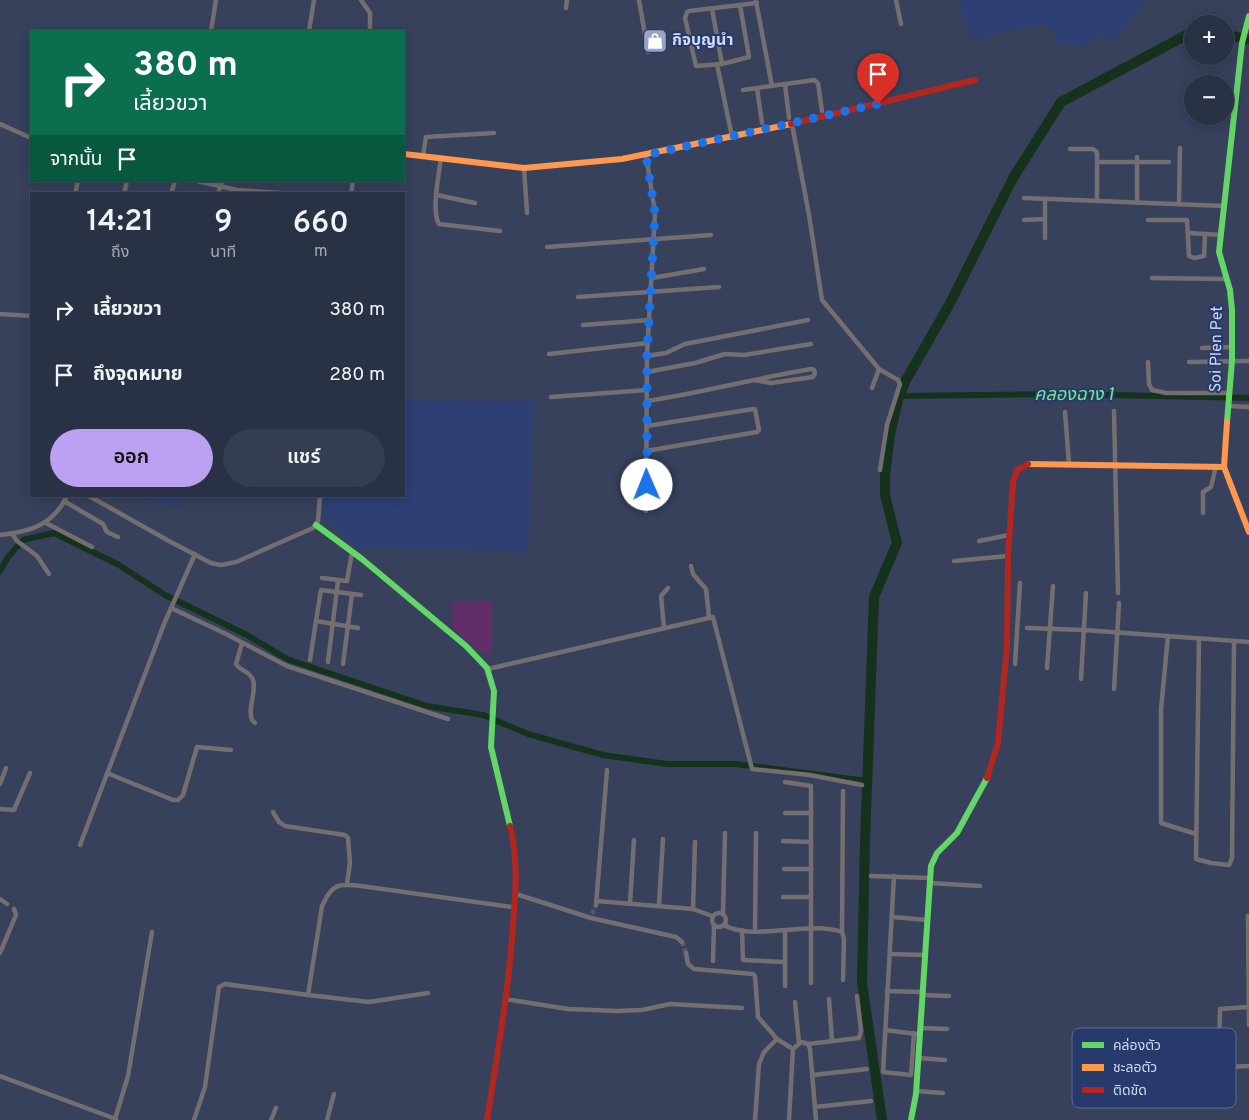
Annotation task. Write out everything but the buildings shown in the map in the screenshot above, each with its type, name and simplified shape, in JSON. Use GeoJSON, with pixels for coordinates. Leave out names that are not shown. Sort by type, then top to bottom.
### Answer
{"type":"FeatureCollection","features":[{"type":"Feature","properties":{"kind":"street"},"geometry":{"type":"LineString","coordinates":[[211,30],[216,0]]}},
{"type":"Feature","properties":{"kind":"street"},"geometry":{"type":"LineString","coordinates":[[308,30],[314,0]]}},
{"type":"Feature","properties":{"kind":"street"},"geometry":{"type":"LineString","coordinates":[[361,0],[370,13],[370,30]]}},
{"type":"Feature","properties":{"kind":"street"},"geometry":{"type":"LineString","coordinates":[[566,8],[567,0]]}},
{"type":"Feature","properties":{"kind":"street"},"geometry":{"type":"LineString","coordinates":[[639,0],[648,52]]}},
{"type":"Feature","properties":{"kind":"street"},"geometry":{"type":"LineString","coordinates":[[896,0],[901,24]]}},
{"type":"Feature","properties":{"kind":"street"},"geometry":{"type":"LineString","coordinates":[[740,5],[748,57],[719,64],[698,66],[694,64],[685,18],[689,11],[740,5],[756,1],[772,86]]}},
{"type":"Feature","properties":{"kind":"street"},"geometry":{"type":"LineString","coordinates":[[712,9],[731,132]]}},
{"type":"Feature","properties":{"kind":"street","name":"Soi Plen Pet"},"geometry":{"type":"LineString","coordinates":[[1249,16],[1242,43],[1221,235],[1220,261],[1232,298],[1232,361],[1224,467],[1249,532]]}},
{"type":"Feature","properties":{"kind":"street"},"geometry":{"type":"LineString","coordinates":[[405,154],[527,167],[646,155],[975,80]]}},
{"type":"Feature","properties":{"kind":"street"},"geometry":{"type":"LineString","coordinates":[[743,90],[817,81],[822,111]]}},
{"type":"Feature","properties":{"kind":"street"},"geometry":{"type":"LineString","coordinates":[[785,84],[824,305],[879,369],[898,380],[900,384],[887,424],[880,470]]}},
{"type":"Feature","properties":{"kind":"street"},"geometry":{"type":"LineString","coordinates":[[757,88],[762,123]]}},
{"type":"Feature","properties":{"kind":"street"},"geometry":{"type":"LineString","coordinates":[[0,124],[30,138]]}},
{"type":"Feature","properties":{"kind":"street"},"geometry":{"type":"LineString","coordinates":[[422,156],[426,137],[494,133]]}},
{"type":"Feature","properties":{"kind":"street"},"geometry":{"type":"LineString","coordinates":[[1179,204],[1180,148]]}},
{"type":"Feature","properties":{"kind":"street"},"geometry":{"type":"LineString","coordinates":[[1070,149],[1096,150],[1098,162],[1097,201]]}},
{"type":"Feature","properties":{"kind":"street"},"geometry":{"type":"LineString","coordinates":[[646,155],[654,202],[652,292],[647,356],[646,511]]}},
{"type":"Feature","properties":{"kind":"street"},"geometry":{"type":"LineString","coordinates":[[441,158],[436,218],[439,224],[500,231]]}},
{"type":"Feature","properties":{"kind":"street"},"geometry":{"type":"LineString","coordinates":[[1136,202],[1137,160]]}},
{"type":"Feature","properties":{"kind":"street"},"geometry":{"type":"LineString","coordinates":[[1098,162],[1137,160],[1169,162]]}},
{"type":"Feature","properties":{"kind":"street"},"geometry":{"type":"LineString","coordinates":[[527,167],[527,214]]}},
{"type":"Feature","properties":{"kind":"street"},"geometry":{"type":"LineString","coordinates":[[205,182],[247,191],[263,192]]}},
{"type":"Feature","properties":{"kind":"street"},"geometry":{"type":"LineString","coordinates":[[437,195],[475,203]]}},
{"type":"Feature","properties":{"kind":"street"},"geometry":{"type":"LineString","coordinates":[[1024,198],[1224,206]]}},
{"type":"Feature","properties":{"kind":"street"},"geometry":{"type":"LineString","coordinates":[[1045,199],[1045,238]]}},
{"type":"Feature","properties":{"kind":"street"},"geometry":{"type":"LineString","coordinates":[[1024,220],[1044,219]]}},
{"type":"Feature","properties":{"kind":"street"},"geometry":{"type":"LineString","coordinates":[[1148,220],[1187,220],[1189,256],[1194,258],[1204,256],[1205,234]]}},
{"type":"Feature","properties":{"kind":"street"},"geometry":{"type":"LineString","coordinates":[[1189,233],[1221,235]]}},
{"type":"Feature","properties":{"kind":"street"},"geometry":{"type":"LineString","coordinates":[[547,246],[712,235]]}},
{"type":"Feature","properties":{"kind":"street"},"geometry":{"type":"LineString","coordinates":[[652,278],[704,269]]}},
{"type":"Feature","properties":{"kind":"street"},"geometry":{"type":"LineString","coordinates":[[1152,278],[1226,279]]}},
{"type":"Feature","properties":{"kind":"street"},"geometry":{"type":"LineString","coordinates":[[578,297],[719,287]]}},
{"type":"Feature","properties":{"kind":"street"},"geometry":{"type":"LineString","coordinates":[[0,314],[30,316]]}},
{"type":"Feature","properties":{"kind":"street"},"geometry":{"type":"LineString","coordinates":[[583,325],[650,320]]}},
{"type":"Feature","properties":{"kind":"street"},"geometry":{"type":"LineString","coordinates":[[647,356],[666,353],[685,344],[808,320]]}},
{"type":"Feature","properties":{"kind":"street"},"geometry":{"type":"LineString","coordinates":[[549,354],[648,343]]}},
{"type":"Feature","properties":{"kind":"street"},"geometry":{"type":"LineString","coordinates":[[647,372],[695,363],[726,354],[744,355],[811,344]]}},
{"type":"Feature","properties":{"kind":"street"},"geometry":{"type":"LineString","coordinates":[[1202,348],[1232,348]]}},
{"type":"Feature","properties":{"kind":"street"},"geometry":{"type":"LineString","coordinates":[[1190,362],[1249,361]]}},
{"type":"Feature","properties":{"kind":"street"},"geometry":{"type":"LineString","coordinates":[[1148,362],[1149,384],[1152,390],[1166,393],[1230,398],[1249,408]]}},
{"type":"Feature","properties":{"kind":"street"},"geometry":{"type":"LineString","coordinates":[[647,401],[708,391],[754,380],[811,369],[814,371],[814,376],[808,378],[771,383],[754,380]]}},
{"type":"Feature","properties":{"kind":"street"},"geometry":{"type":"LineString","coordinates":[[872,388],[879,369]]}},
{"type":"Feature","properties":{"kind":"street"},"geometry":{"type":"LineString","coordinates":[[551,397],[647,390]]}},
{"type":"Feature","properties":{"kind":"street"},"geometry":{"type":"LineString","coordinates":[[646,451],[730,438],[759,430],[755,410],[753,409],[647,426]]}},
{"type":"Feature","properties":{"kind":"street"},"geometry":{"type":"LineString","coordinates":[[1114,411],[1118,593]]}},
{"type":"Feature","properties":{"kind":"street"},"geometry":{"type":"LineString","coordinates":[[1065,412],[1069,464]]}},
{"type":"Feature","properties":{"kind":"street"},"geometry":{"type":"LineString","coordinates":[[894,876],[883,1072],[911,1074],[922,994],[933,858],[957,833],[990,772],[1000,725],[1008,628],[1009,536],[1013,482],[1017,470],[1029,464],[1224,467]]}},
{"type":"Feature","properties":{"kind":"street"},"geometry":{"type":"LineString","coordinates":[[1204,513],[1204,492],[1211,487],[1216,466]]}},
{"type":"Feature","properties":{"kind":"street"},"geometry":{"type":"LineString","coordinates":[[90,497],[211,563],[228,565],[316,525]]}},
{"type":"Feature","properties":{"kind":"street"},"geometry":{"type":"LineString","coordinates":[[316,525],[320,497]]}},
{"type":"Feature","properties":{"kind":"street"},"geometry":{"type":"LineString","coordinates":[[0,535],[12,534],[46,523],[54,517],[66,499],[103,524],[107,532],[118,538]]}},
{"type":"Feature","properties":{"kind":"street"},"geometry":{"type":"LineString","coordinates":[[46,523],[92,547]]}},
{"type":"Feature","properties":{"kind":"street"},"geometry":{"type":"LineString","coordinates":[[316,525],[352,552],[488,668],[493,684],[490,747],[516,850],[516,894],[511,908],[505,999],[487,1120]]}},
{"type":"Feature","properties":{"kind":"street"},"geometry":{"type":"LineString","coordinates":[[12,534],[22,545],[37,556],[49,574]]}},
{"type":"Feature","properties":{"kind":"street"},"geometry":{"type":"LineString","coordinates":[[979,541],[1009,536]]}},
{"type":"Feature","properties":{"kind":"street"},"geometry":{"type":"LineString","coordinates":[[322,578],[348,581],[352,552]]}},
{"type":"Feature","properties":{"kind":"street"},"geometry":{"type":"LineString","coordinates":[[80,845],[172,607],[195,554]]}},
{"type":"Feature","properties":{"kind":"street"},"geometry":{"type":"LineString","coordinates":[[954,561],[1008,556]]}},
{"type":"Feature","properties":{"kind":"street"},"geometry":{"type":"LineString","coordinates":[[691,566],[693,574],[706,589],[708,617]]}},
{"type":"Feature","properties":{"kind":"street"},"geometry":{"type":"LineString","coordinates":[[328,662],[338,581]]}},
{"type":"Feature","properties":{"kind":"street"},"geometry":{"type":"LineString","coordinates":[[1015,664],[1020,583]]}},
{"type":"Feature","properties":{"kind":"street"},"geometry":{"type":"LineString","coordinates":[[1047,668],[1053,586]]}},
{"type":"Feature","properties":{"kind":"street"},"geometry":{"type":"LineString","coordinates":[[664,627],[661,596],[668,588]]}},
{"type":"Feature","properties":{"kind":"street"},"geometry":{"type":"LineString","coordinates":[[310,660],[320,593],[324,590],[361,595]]}},
{"type":"Feature","properties":{"kind":"street"},"geometry":{"type":"LineString","coordinates":[[1080,679],[1086,593]]}},
{"type":"Feature","properties":{"kind":"street"},"geometry":{"type":"LineString","coordinates":[[343,664],[352,594]]}},
{"type":"Feature","properties":{"kind":"street"},"geometry":{"type":"LineString","coordinates":[[1114,688],[1119,603]]}},
{"type":"Feature","properties":{"kind":"street"},"geometry":{"type":"LineString","coordinates":[[172,607],[287,666],[448,719]]}},
{"type":"Feature","properties":{"kind":"street"},"geometry":{"type":"LineString","coordinates":[[488,668],[537,659],[664,627],[713,617],[751,768],[810,775],[862,785]]}},
{"type":"Feature","properties":{"kind":"street"},"geometry":{"type":"LineString","coordinates":[[316,621],[358,628]]}},
{"type":"Feature","properties":{"kind":"street"},"geometry":{"type":"LineString","coordinates":[[1008,628],[1018,628]]}},
{"type":"Feature","properties":{"kind":"street"},"geometry":{"type":"LineString","coordinates":[[1027,628],[1118,632],[1249,642]]}},
{"type":"Feature","properties":{"kind":"street"},"geometry":{"type":"LineString","coordinates":[[1168,636],[1162,709],[1161,823],[1196,834]]}},
{"type":"Feature","properties":{"kind":"street"},"geometry":{"type":"LineString","coordinates":[[1199,638],[1196,834],[1198,860],[1223,865],[1231,863],[1234,641]]}},
{"type":"Feature","properties":{"kind":"street"},"geometry":{"type":"LineString","coordinates":[[242,642],[236,664],[250,675],[254,682],[249,714],[255,722]]}},
{"type":"Feature","properties":{"kind":"street"},"geometry":{"type":"LineString","coordinates":[[107,773],[173,800],[178,800],[183,795],[197,747],[231,750]]}},
{"type":"Feature","properties":{"kind":"street"},"geometry":{"type":"LineString","coordinates":[[0,784],[6,768]]}},
{"type":"Feature","properties":{"kind":"street"},"geometry":{"type":"LineString","coordinates":[[607,770],[596,903],[659,905],[693,909],[712,916],[719,912],[723,913]]}},
{"type":"Feature","properties":{"kind":"street"},"geometry":{"type":"LineString","coordinates":[[0,810],[14,810],[30,773]]}},
{"type":"Feature","properties":{"kind":"street"},"geometry":{"type":"LineString","coordinates":[[785,782],[811,786],[811,983]]}},
{"type":"Feature","properties":{"kind":"street"},"geometry":{"type":"LineString","coordinates":[[843,791],[843,980]]}},
{"type":"Feature","properties":{"kind":"street"},"geometry":{"type":"LineString","coordinates":[[273,812],[278,822],[285,826],[345,835],[348,838],[350,863],[347,884]]}},
{"type":"Feature","properties":{"kind":"street"},"geometry":{"type":"LineString","coordinates":[[785,813],[811,813]]}},
{"type":"Feature","properties":{"kind":"street"},"geometry":{"type":"LineString","coordinates":[[724,925],[726,921],[723,913],[725,833]]}},
{"type":"Feature","properties":{"kind":"street"},"geometry":{"type":"LineString","coordinates":[[755,931],[756,833]]}},
{"type":"Feature","properties":{"kind":"street"},"geometry":{"type":"LineString","coordinates":[[630,903],[634,840]]}},
{"type":"Feature","properties":{"kind":"street"},"geometry":{"type":"LineString","coordinates":[[659,905],[664,840]]}},
{"type":"Feature","properties":{"kind":"street"},"geometry":{"type":"LineString","coordinates":[[783,841],[811,842]]}},
{"type":"Feature","properties":{"kind":"street"},"geometry":{"type":"LineString","coordinates":[[693,909],[695,842]]}},
{"type":"Feature","properties":{"kind":"street"},"geometry":{"type":"LineString","coordinates":[[784,869],[811,869]]}},
{"type":"Feature","properties":{"kind":"street"},"geometry":{"type":"LineString","coordinates":[[871,876],[894,876],[980,886]]}},
{"type":"Feature","properties":{"kind":"street"},"geometry":{"type":"LineString","coordinates":[[308,995],[322,906],[328,893],[336,886],[347,884],[511,908]]}},
{"type":"Feature","properties":{"kind":"street"},"geometry":{"type":"LineString","coordinates":[[516,894],[591,916],[676,937],[682,942]]}},
{"type":"Feature","properties":{"kind":"street"},"geometry":{"type":"LineString","coordinates":[[784,897],[811,897]]}},
{"type":"Feature","properties":{"kind":"street"},"geometry":{"type":"LineString","coordinates":[[0,899],[8,904]]}},
{"type":"Feature","properties":{"kind":"street"},"geometry":{"type":"LineString","coordinates":[[0,953],[16,915],[14,909]]}},
{"type":"Feature","properties":{"kind":"street"},"geometry":{"type":"LineString","coordinates":[[712,916],[714,925],[713,961]]}},
{"type":"Feature","properties":{"kind":"street"},"geometry":{"type":"LineString","coordinates":[[1248,916],[1249,1024]]}},
{"type":"Feature","properties":{"kind":"street"},"geometry":{"type":"LineString","coordinates":[[892,917],[927,920]]}},
{"type":"Feature","properties":{"kind":"street"},"geometry":{"type":"LineString","coordinates":[[714,925],[755,931],[811,929],[842,932]]}},
{"type":"Feature","properties":{"kind":"street"},"geometry":{"type":"LineString","coordinates":[[742,930],[743,960],[785,962]]}},
{"type":"Feature","properties":{"kind":"street"},"geometry":{"type":"LineString","coordinates":[[784,986],[785,930]]}},
{"type":"Feature","properties":{"kind":"street"},"geometry":{"type":"LineString","coordinates":[[0,1076],[116,1120],[128,1076],[152,932]]}},
{"type":"Feature","properties":{"kind":"street"},"geometry":{"type":"LineString","coordinates":[[686,953],[688,964],[694,969],[753,974],[757,979],[758,1017],[777,1039],[793,1049]]}},
{"type":"Feature","properties":{"kind":"street"},"geometry":{"type":"LineString","coordinates":[[890,954],[925,956]]}},
{"type":"Feature","properties":{"kind":"street"},"geometry":{"type":"LineString","coordinates":[[194,1120],[205,1087],[219,987],[225,984],[369,1002],[428,993]]}},
{"type":"Feature","properties":{"kind":"street"},"geometry":{"type":"LineString","coordinates":[[887,991],[949,996]]}},
{"type":"Feature","properties":{"kind":"street"},"geometry":{"type":"LineString","coordinates":[[799,1043],[832,1042],[859,1038],[861,1030],[858,996]]}},
{"type":"Feature","properties":{"kind":"street"},"geometry":{"type":"LineString","coordinates":[[505,999],[568,1008],[617,1012],[642,1010],[670,1004],[742,1008]]}},
{"type":"Feature","properties":{"kind":"street"},"geometry":{"type":"LineString","coordinates":[[829,999],[832,1042]]}},
{"type":"Feature","properties":{"kind":"street"},"geometry":{"type":"LineString","coordinates":[[795,1002],[799,1043]]}},
{"type":"Feature","properties":{"kind":"street"},"geometry":{"type":"LineString","coordinates":[[1220,1028],[1220,1010],[1249,1007]]}},
{"type":"Feature","properties":{"kind":"street"},"geometry":{"type":"LineString","coordinates":[[885,1030],[918,1032],[946,1029]]}},
{"type":"Feature","properties":{"kind":"street"},"geometry":{"type":"LineString","coordinates":[[911,1120],[916,1091],[918,1032]]}},
{"type":"Feature","properties":{"kind":"street"},"geometry":{"type":"LineString","coordinates":[[754,1120],[759,1064],[764,1052],[777,1039]]}},
{"type":"Feature","properties":{"kind":"street"},"geometry":{"type":"LineString","coordinates":[[789,1120],[793,1049],[799,1043]]}},
{"type":"Feature","properties":{"kind":"street"},"geometry":{"type":"LineString","coordinates":[[808,1044],[816,1120]]}},
{"type":"Feature","properties":{"kind":"street"},"geometry":{"type":"LineString","coordinates":[[918,1058],[945,1060]]}},
{"type":"Feature","properties":{"kind":"street"},"geometry":{"type":"LineString","coordinates":[[1236,1067],[1249,1066]]}},
{"type":"Feature","properties":{"kind":"street"},"geometry":{"type":"LineString","coordinates":[[812,1075],[867,1069]]}},
{"type":"Feature","properties":{"kind":"street"},"geometry":{"type":"LineString","coordinates":[[916,1091],[942,1092]]}},
{"type":"Feature","properties":{"kind":"street"},"geometry":{"type":"LineString","coordinates":[[328,1120],[334,1094]]}},
{"type":"Feature","properties":{"kind":"street"},"geometry":{"type":"LineString","coordinates":[[815,1107],[871,1101]]}},
{"type":"Feature","properties":{"kind":"street"},"geometry":{"type":"LineString","coordinates":[[271,1120],[276,1108]]}},
{"type":"Feature","properties":{"kind":"shaded area"},"geometry":{"type":"Polygon","coordinates":[[[959,0],[1145,0],[1116,39],[1092,37],[1086,47],[1056,42],[1055,32],[1042,24],[971,40],[959,0]]]}},
{"type":"Feature","properties":{"kind":"shaded area"},"geometry":{"type":"Polygon","coordinates":[[[405,400],[534,401],[528,551],[357,548],[322,517],[324,497],[405,497],[405,400]]]}},
{"type":"Feature","properties":{"kind":"shaded area"},"geometry":{"type":"Polygon","coordinates":[[[135,497],[181,497],[179,507],[135,497]]]}},
{"type":"Feature","properties":{"kind":"shaded area"},"geometry":{"type":"Polygon","coordinates":[[[453,601],[492,601],[492,654],[481,652],[452,627],[453,601]]]}},
{"type":"Feature","properties":{"kind":"waterway"},"geometry":{"type":"LineString","coordinates":[[882,1120],[862,983],[865,841],[874,597],[897,543],[885,495],[885,475],[890,435],[898,400],[906,380],[949,305],[1013,178],[1061,102],[1184,36]]}},
{"type":"Feature","properties":{"kind":"waterway"},"geometry":{"type":"LineString","coordinates":[[1234,36],[1249,39]]}},
{"type":"Feature","properties":{"kind":"waterway","name":"คลองฉาง 1"},"geometry":{"type":"LineString","coordinates":[[899,396],[1066,394],[1249,398]]}},
{"type":"Feature","properties":{"kind":"waterway"},"geometry":{"type":"LineString","coordinates":[[0,571],[8,557],[23,540],[54,533],[119,565],[165,595],[247,635],[287,659],[427,706],[483,715],[528,734],[603,755],[667,764],[736,764],[867,781]]}},
{"type":"Feature","properties":{"kind":"tunnel"},"geometry":{"type":"LineString","coordinates":[[592,914],[596,905]]}},
{"type":"Feature","properties":{"kind":"tunnel"},"geometry":{"type":"LineString","coordinates":[[682,942],[686,953]]}},
{"type":"Feature","properties":{"kind":"traffic: fast"},"geometry":{"type":"LineString","coordinates":[[1227,422],[1232,361],[1232,310],[1230,290],[1219,252],[1242,43],[1249,16]]}},
{"type":"Feature","properties":{"kind":"traffic: fast"},"geometry":{"type":"LineString","coordinates":[[316,525],[362,559],[466,646],[487,668],[494,691],[491,747],[510,826]]}},
{"type":"Feature","properties":{"kind":"traffic: fast"},"geometry":{"type":"LineString","coordinates":[[911,1120],[916,1094],[931,866],[937,853],[957,833],[987,778]]}},
{"type":"Feature","properties":{"kind":"traffic: slow"},"geometry":{"type":"LineString","coordinates":[[405,154],[524,168],[622,159],[791,124]]}},
{"type":"Feature","properties":{"kind":"traffic: slow"},"geometry":{"type":"LineString","coordinates":[[1227,422],[1224,467],[1249,532]]}},
{"type":"Feature","properties":{"kind":"traffic: slow"},"geometry":{"type":"LineString","coordinates":[[1028,464],[1224,467]]}},
{"type":"Feature","properties":{"kind":"traffic: jam"},"geometry":{"type":"LineString","coordinates":[[791,124],[975,80]]}},
{"type":"Feature","properties":{"kind":"traffic: jam"},"geometry":{"type":"LineString","coordinates":[[987,778],[998,743],[1007,646],[1008,556],[1013,482],[1017,470],[1028,464]]}},
{"type":"Feature","properties":{"kind":"traffic: jam"},"geometry":{"type":"LineString","coordinates":[[487,1120],[509,973],[515,899],[516,875],[513,838],[510,826]]}},
{"type":"Feature","properties":{"kind":"place","name":"กิจบุญนำ"},"geometry":{"type":"Point","coordinates":[655,41]}},
{"type":"Feature","properties":{"kind":"route"},"geometry":{"type":"LineString","coordinates":[[647,485],[647,356],[655,213],[646,155],[705,144],[878,104]]}}]}
